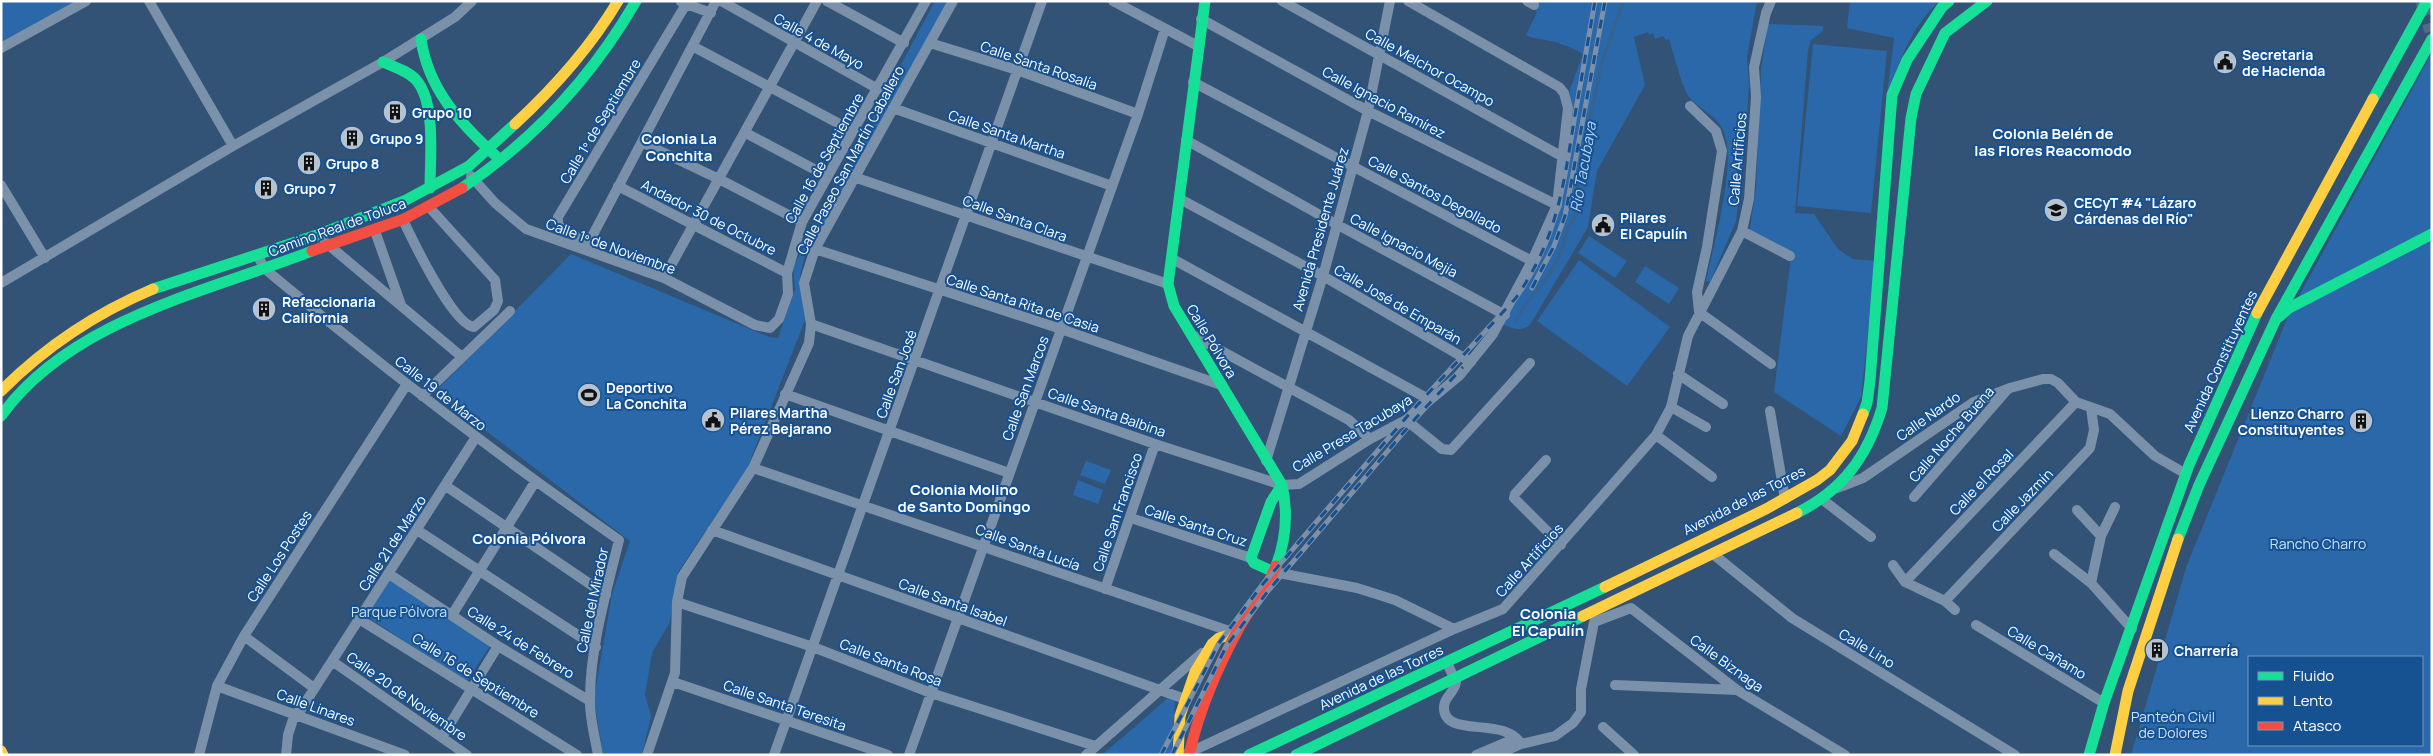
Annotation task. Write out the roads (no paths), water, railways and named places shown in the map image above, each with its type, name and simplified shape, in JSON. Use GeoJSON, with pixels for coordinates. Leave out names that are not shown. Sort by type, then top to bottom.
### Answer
{"type":"FeatureCollection","features":[{"type":"Feature","properties":{"kind":"main road","name":"Camino Real de Toluca"},"geometry":{"type":"LineString","coordinates":[[1,391],[36,356],[59,340],[96,316],[152,289],[369,216],[410,198],[465,169],[569,72],[618,1]]}},
{"type":"Feature","properties":{"kind":"main road","name":"Camino Real de Toluca"},"geometry":{"type":"LineString","coordinates":[[1,416],[47,369],[104,331],[157,304],[375,231],[430,208],[476,181],[501,161],[549,116],[580,83],[609,47],[636,1]]}},
{"type":"Feature","properties":{"kind":"main road","name":"Calle Pólvora"},"geometry":{"type":"LineString","coordinates":[[1205,1],[1201,19],[1168,284],[1174,306],[1189,333],[1266,462],[1282,485]]}},
{"type":"Feature","properties":{"kind":"main road","name":"Avenida de las Torres"},"geometry":{"type":"LineString","coordinates":[[1249,755],[1447,663],[1785,499],[1830,470],[1852,441],[1860,422],[1870,381],[1892,95],[1907,60],[1942,7],[1949,1]]}},
{"type":"Feature","properties":{"kind":"main road"},"geometry":{"type":"LineString","coordinates":[[1296,755],[1823,500],[1835,488],[1868,444],[1882,408],[1911,118],[1916,94],[1945,34],[1987,1]]}},
{"type":"Feature","properties":{"kind":"main road"},"geometry":{"type":"LineString","coordinates":[[2416,21],[2418,1]]}},
{"type":"Feature","properties":{"kind":"main road","name":"Avenida Constituyentes"},"geometry":{"type":"LineString","coordinates":[[2089,755],[2104,703],[2186,474],[2256,314],[2427,1]]}},
{"type":"Feature","properties":{"kind":"main road"},"geometry":{"type":"LineString","coordinates":[[2115,755],[2128,691],[2169,563],[2199,486],[2276,319],[2432,38]]}},
{"type":"Feature","properties":{"kind":"main road"},"geometry":{"type":"LineString","coordinates":[[421,39],[422,53],[428,73],[458,120],[501,161]]}},
{"type":"Feature","properties":{"kind":"main road"},"geometry":{"type":"LineString","coordinates":[[383,62],[409,74],[423,90],[428,116],[430,188]]}},
{"type":"Feature","properties":{"kind":"main road"},"geometry":{"type":"LineString","coordinates":[[410,198],[416,214]]}},
{"type":"Feature","properties":{"kind":"main road"},"geometry":{"type":"LineString","coordinates":[[2276,319],[2290,308],[2432,234]]}},
{"type":"Feature","properties":{"kind":"main road"},"geometry":{"type":"LineString","coordinates":[[1881,257],[1897,258]]}},
{"type":"Feature","properties":{"kind":"main road"},"geometry":{"type":"LineString","coordinates":[[36,356],[47,369]]}},
{"type":"Feature","properties":{"kind":"main road"},"geometry":{"type":"LineString","coordinates":[[1274,572],[1254,563],[1252,558],[1271,502],[1282,485]]}},
{"type":"Feature","properties":{"kind":"main road"},"geometry":{"type":"LineString","coordinates":[[1185,754],[1208,690],[1236,633],[1274,572],[1283,540],[1286,500],[1282,485]]}},
{"type":"Feature","properties":{"kind":"main road"},"geometry":{"type":"LineString","coordinates":[[1746,518],[1752,535]]}},
{"type":"Feature","properties":{"kind":"main road"},"geometry":{"type":"LineString","coordinates":[[2100,755],[2120,690],[2142,632],[2154,608]]}},
{"type":"Feature","properties":{"kind":"main road"},"geometry":{"type":"LineString","coordinates":[[1185,754],[1180,716],[1195,672],[1212,644],[1218,638],[1236,633]]}},
{"type":"Feature","properties":{"kind":"main road"},"geometry":{"type":"LineString","coordinates":[[2084,755],[2096,727]]}},
{"type":"Feature","properties":{"kind":"main road"},"geometry":{"type":"LineString","coordinates":[[1,751],[3,755]]}},
{"type":"Feature","properties":{"kind":"street"},"geometry":{"type":"LineString","coordinates":[[1,48],[86,1]]}},
{"type":"Feature","properties":{"kind":"street"},"geometry":{"type":"LineString","coordinates":[[149,1],[233,146]]}},
{"type":"Feature","properties":{"kind":"street"},"geometry":{"type":"LineString","coordinates":[[1,283],[233,146],[383,62],[455,17],[472,1]]}},
{"type":"Feature","properties":{"kind":"street"},"geometry":{"type":"LineString","coordinates":[[587,247],[694,47],[716,1]]}},
{"type":"Feature","properties":{"kind":"street","name":"Calle 4 de Mayo"},"geometry":{"type":"LineString","coordinates":[[722,1],[878,89]]}},
{"type":"Feature","properties":{"kind":"street"},"geometry":{"type":"LineString","coordinates":[[664,278],[746,133],[817,1]]}},
{"type":"Feature","properties":{"kind":"street"},"geometry":{"type":"LineString","coordinates":[[827,1],[904,43]]}},
{"type":"Feature","properties":{"kind":"street","name":"Calle 16 de Septiembre"},"geometry":{"type":"LineString","coordinates":[[764,328],[770,328],[780,320],[788,294],[787,273],[802,222],[926,1]]}},
{"type":"Feature","properties":{"kind":"street","name":"Calle Paseo San Martín Caballero"},"geometry":{"type":"LineString","coordinates":[[677,602],[682,578],[753,468],[809,343],[811,324],[804,283],[814,249],[953,1]]}},
{"type":"Feature","properties":{"kind":"street","name":"Calle San José"},"geometry":{"type":"LineString","coordinates":[[774,755],[1042,1]]}},
{"type":"Feature","properties":{"kind":"street"},"geometry":{"type":"LineString","coordinates":[[1113,1],[1198,46]]}},
{"type":"Feature","properties":{"kind":"street","name":"Calle Melchor Ocampo"},"geometry":{"type":"LineString","coordinates":[[1282,1],[1564,157]]}},
{"type":"Feature","properties":{"kind":"street","name":"Avenida Presidente Juárez"},"geometry":{"type":"LineString","coordinates":[[1266,462],[1323,276],[1368,111],[1390,1]]}},
{"type":"Feature","properties":{"kind":"street","name":"Calle Presa Tacubaya"},"geometry":{"type":"LineString","coordinates":[[1282,485],[1299,484],[1370,439],[1406,420],[1459,376],[1505,315],[1557,205],[1564,157],[1568,108],[1564,93],[1559,88],[1408,1]]}},
{"type":"Feature","properties":{"kind":"street","name":"Calle Artificios"},"geometry":{"type":"LineString","coordinates":[[1185,754],[1454,629],[1503,610],[1656,435],[1671,407],[1688,336],[1742,231],[1749,199],[1756,97],[1754,67],[1766,13],[1771,1]]}},
{"type":"Feature","properties":{"kind":"street"},"geometry":{"type":"LineString","coordinates":[[685,2],[711,13]]}},
{"type":"Feature","properties":{"kind":"street","name":"Calle 1º de Septiembre"},"geometry":{"type":"LineString","coordinates":[[587,247],[561,228],[558,224],[558,217],[685,2]]}},
{"type":"Feature","properties":{"kind":"street","name":"Calle Ignacio Ramírez"},"geometry":{"type":"LineString","coordinates":[[1201,19],[1368,111],[1557,205]]}},
{"type":"Feature","properties":{"kind":"street","name":"Calle San Marcos"},"geometry":{"type":"LineString","coordinates":[[910,755],[957,618],[1138,114],[1165,29]]}},
{"type":"Feature","properties":{"kind":"street","name":"Calle Santa Rosalía"},"geometry":{"type":"LineString","coordinates":[[930,43],[1017,70],[1138,114]]}},
{"type":"Feature","properties":{"kind":"street"},"geometry":{"type":"LineString","coordinates":[[694,47],[853,131]]}},
{"type":"Feature","properties":{"kind":"street","name":"Calle Santos Degollado"},"geometry":{"type":"LineString","coordinates":[[1193,82],[1532,261]]}},
{"type":"Feature","properties":{"kind":"street","name":"Calle Artificios"},"geometry":{"type":"LineString","coordinates":[[1690,106],[1716,131],[1722,151],[1697,292],[1699,312]]}},
{"type":"Feature","properties":{"kind":"street","name":"Calle Santa Martha"},"geometry":{"type":"LineString","coordinates":[[893,108],[1112,186]]}},
{"type":"Feature","properties":{"kind":"street"},"geometry":{"type":"LineString","coordinates":[[746,133],[827,176]]}},
{"type":"Feature","properties":{"kind":"street","name":"Calle Ignacio Mejía"},"geometry":{"type":"LineString","coordinates":[[1186,140],[1336,224],[1505,315]]}},
{"type":"Feature","properties":{"kind":"street"},"geometry":{"type":"LineString","coordinates":[[643,143],[719,179],[802,222]]}},
{"type":"Feature","properties":{"kind":"street","name":"Calle 1º de Noviembre"},"geometry":{"type":"LineString","coordinates":[[465,169],[509,217],[526,229],[587,247],[664,278],[764,328]]}},
{"type":"Feature","properties":{"kind":"street","name":"Calle Santa Clara"},"geometry":{"type":"LineString","coordinates":[[854,178],[967,215],[1086,258],[1168,284]]}},
{"type":"Feature","properties":{"kind":"street"},"geometry":{"type":"LineString","coordinates":[[1,185],[46,258]]}},
{"type":"Feature","properties":{"kind":"street","name":"Andador 30 de Octubre"},"geometry":{"type":"LineString","coordinates":[[618,186],[787,273]]}},
{"type":"Feature","properties":{"kind":"street","name":"Calle José de Emparán"},"geometry":{"type":"LineString","coordinates":[[1180,199],[1323,276],[1471,362]]}},
{"type":"Feature","properties":{"kind":"street"},"geometry":{"type":"LineString","coordinates":[[403,220],[443,295],[468,325],[477,325],[494,310],[498,301],[495,280],[430,208]]}},
{"type":"Feature","properties":{"kind":"street"},"geometry":{"type":"LineString","coordinates":[[375,231],[402,306]]}},
{"type":"Feature","properties":{"kind":"street"},"geometry":{"type":"LineString","coordinates":[[1742,231],[1790,256]]}},
{"type":"Feature","properties":{"kind":"street"},"geometry":{"type":"LineString","coordinates":[[315,234],[462,357]]}},
{"type":"Feature","properties":{"kind":"street","name":"Calle Santa Rita de Casia"},"geometry":{"type":"LineString","coordinates":[[814,249],[1061,329],[1221,386]]}},
{"type":"Feature","properties":{"kind":"street","name":"Calle 19 de Marzo"},"geometry":{"type":"LineString","coordinates":[[256,255],[264,269],[406,384],[535,482],[619,540]]}},
{"type":"Feature","properties":{"kind":"street"},"geometry":{"type":"LineString","coordinates":[[1171,258],[1306,330],[1430,400]]}},
{"type":"Feature","properties":{"kind":"street"},"geometry":{"type":"LineString","coordinates":[[422,396],[510,310]]}},
{"type":"Feature","properties":{"kind":"street"},"geometry":{"type":"LineString","coordinates":[[1699,312],[1771,364]]}},
{"type":"Feature","properties":{"kind":"street","name":"Calle Santa Balbina"},"geometry":{"type":"LineString","coordinates":[[811,324],[1155,444],[1282,485]]}},
{"type":"Feature","properties":{"kind":"street"},"geometry":{"type":"LineString","coordinates":[[1189,333],[1349,420],[1370,439]]}},
{"type":"Feature","properties":{"kind":"street"},"geometry":{"type":"LineString","coordinates":[[1406,420],[1442,450],[1451,450],[1530,363]]}},
{"type":"Feature","properties":{"kind":"street"},"geometry":{"type":"LineString","coordinates":[[1678,374],[1723,404]]}},
{"type":"Feature","properties":{"kind":"street","name":"Calle Nardo"},"geometry":{"type":"LineString","coordinates":[[1835,488],[1864,478],[1974,402],[2010,388],[2043,379],[2051,379],[2058,383],[2076,402]]}},
{"type":"Feature","properties":{"kind":"street","name":"Calle Los Postes"},"geometry":{"type":"LineString","coordinates":[[199,755],[217,686],[244,636],[406,384]]}},
{"type":"Feature","properties":{"kind":"street","name":"Calle Noche Buena"},"geometry":{"type":"LineString","coordinates":[[1914,498],[2010,388]]}},
{"type":"Feature","properties":{"kind":"street"},"geometry":{"type":"LineString","coordinates":[[785,394],[1009,473]]}},
{"type":"Feature","properties":{"kind":"street"},"geometry":{"type":"LineString","coordinates":[[2076,402],[2110,414],[2155,456],[2186,474]]}},
{"type":"Feature","properties":{"kind":"street","name":"Calle el Rosal"},"geometry":{"type":"LineString","coordinates":[[1905,582],[2076,402]]}},
{"type":"Feature","properties":{"kind":"street"},"geometry":{"type":"LineString","coordinates":[[1671,407],[1706,428]]}},
{"type":"Feature","properties":{"kind":"street","name":"Calle Jazmín"},"geometry":{"type":"LineString","coordinates":[[1945,601],[2090,448],[2094,430],[2091,408]]}},
{"type":"Feature","properties":{"kind":"street"},"geometry":{"type":"LineString","coordinates":[[1770,411],[1785,499]]}},
{"type":"Feature","properties":{"kind":"street"},"geometry":{"type":"LineString","coordinates":[[1656,435],[1712,476]]}},
{"type":"Feature","properties":{"kind":"street","name":"Calle 21 de Marzo"},"geometry":{"type":"LineString","coordinates":[[286,755],[288,735],[296,714],[360,619],[476,437]]}},
{"type":"Feature","properties":{"kind":"street","name":"Calle San Francisco"},"geometry":{"type":"LineString","coordinates":[[1105,590],[1155,444]]}},
{"type":"Feature","properties":{"kind":"street"},"geometry":{"type":"LineString","coordinates":[[1546,460],[1515,494],[1514,498],[1561,545]]}},
{"type":"Feature","properties":{"kind":"street","name":"Calle Santa Lucía"},"geometry":{"type":"LineString","coordinates":[[753,468],[864,504],[984,545],[1105,590],[1236,633]]}},
{"type":"Feature","properties":{"kind":"street"},"geometry":{"type":"LineString","coordinates":[[452,615],[535,482]]}},
{"type":"Feature","properties":{"kind":"street"},"geometry":{"type":"LineString","coordinates":[[446,486],[606,595]]}},
{"type":"Feature","properties":{"kind":"street"},"geometry":{"type":"LineString","coordinates":[[1823,500],[1871,538]]}},
{"type":"Feature","properties":{"kind":"street"},"geometry":{"type":"LineString","coordinates":[[2091,583],[2101,536],[2115,507]]}},
{"type":"Feature","properties":{"kind":"street"},"geometry":{"type":"LineString","coordinates":[[2077,510],[2101,536]]}},
{"type":"Feature","properties":{"kind":"street","name":"Calle Santa Cruz"},"geometry":{"type":"LineString","coordinates":[[1131,518],[1252,558]]}},
{"type":"Feature","properties":{"kind":"street"},"geometry":{"type":"LineString","coordinates":[[417,530],[596,647]]}},
{"type":"Feature","properties":{"kind":"street","name":"Calle Santa Isabel"},"geometry":{"type":"LineString","coordinates":[[712,530],[1185,698]]}},
{"type":"Feature","properties":{"kind":"street","name":"Calle del Mirador"},"geometry":{"type":"LineString","coordinates":[[598,755],[590,701],[591,671],[619,540]]}},
{"type":"Feature","properties":{"kind":"street","name":"Calle Lino"},"geometry":{"type":"LineString","coordinates":[[1713,554],[1792,618],[2015,755]]}},
{"type":"Feature","properties":{"kind":"street"},"geometry":{"type":"LineString","coordinates":[[2054,554],[2091,583],[2132,629]]}},
{"type":"Feature","properties":{"kind":"street"},"geometry":{"type":"LineString","coordinates":[[1893,565],[1905,582],[1945,601],[1955,610]]}},
{"type":"Feature","properties":{"kind":"street"},"geometry":{"type":"LineString","coordinates":[[1274,572],[1357,588],[1395,600],[1454,629]]}},
{"type":"Feature","properties":{"kind":"street","name":"Calle 24 de Febrero"},"geometry":{"type":"LineString","coordinates":[[388,574],[498,646],[590,701]]}},
{"type":"Feature","properties":{"kind":"street"},"geometry":{"type":"LineString","coordinates":[[649,754],[673,682],[677,602]]}},
{"type":"Feature","properties":{"kind":"street","name":"Calle Santa Rosa"},"geometry":{"type":"LineString","coordinates":[[677,602],[813,647],[931,693],[1096,746]]}},
{"type":"Feature","properties":{"kind":"street","name":"Calle Biznaga"},"geometry":{"type":"LineString","coordinates":[[1518,741],[1559,734],[1573,723],[1581,712],[1581,689],[1594,622],[1631,608],[1737,690],[1845,755]]}},
{"type":"Feature","properties":{"kind":"street","name":"Calle 16 de Septiembre"},"geometry":{"type":"LineString","coordinates":[[360,619],[577,755]]}},
{"type":"Feature","properties":{"kind":"street","name":"Calle Cañamo"},"geometry":{"type":"LineString","coordinates":[[1976,625],[2104,703]]}},
{"type":"Feature","properties":{"kind":"street"},"geometry":{"type":"LineString","coordinates":[[244,636],[314,688]]}},
{"type":"Feature","properties":{"kind":"street"},"geometry":{"type":"LineString","coordinates":[[1086,755],[1212,644]]}},
{"type":"Feature","properties":{"kind":"street"},"geometry":{"type":"LineString","coordinates":[[442,737],[498,646]]}},
{"type":"Feature","properties":{"kind":"street","name":"Calle 20 de Noviembre"},"geometry":{"type":"LineString","coordinates":[[332,661],[467,755]]}},
{"type":"Feature","properties":{"kind":"street"},"geometry":{"type":"LineString","coordinates":[[1447,663],[1454,678],[1455,688],[1444,704],[1445,713],[1450,721],[1460,725],[1502,730],[1518,741]]}},
{"type":"Feature","properties":{"kind":"street","name":"Calle Santa Teresita"},"geometry":{"type":"LineString","coordinates":[[673,682],[787,719],[888,755]]}},
{"type":"Feature","properties":{"kind":"street"},"geometry":{"type":"LineString","coordinates":[[1615,685],[1737,690]]}},
{"type":"Feature","properties":{"kind":"street","name":"Calle Linares"},"geometry":{"type":"LineString","coordinates":[[217,686],[405,755]]}},
{"type":"Feature","properties":{"kind":"street"},"geometry":{"type":"LineString","coordinates":[[1603,727],[1634,755]]}},
{"type":"Feature","properties":{"kind":"street"},"geometry":{"type":"LineString","coordinates":[[1476,755],[1518,741]]}},
{"type":"Feature","properties":{"kind":"street"},"geometry":{"type":"LineString","coordinates":[[1496,755],[1518,741]]}},
{"type":"Feature","properties":{"kind":"waterway","name":"Río Tacubaya"},"geometry":{"type":"LineString","coordinates":[[1516,321],[1525,305],[1551,272],[1574,218],[1578,206],[1577,189],[1581,165],[1601,65],[1623,2]]}},
{"type":"Feature","properties":{"kind":"tunnel"},"geometry":{"type":"LineString","coordinates":[[2423,1],[2432,31]]}},
{"type":"Feature","properties":{"kind":"railway"},"geometry":{"type":"LineString","coordinates":[[1161,755],[1219,643],[1262,585],[1411,412],[1515,299],[1529,278],[1549,235],[1556,214],[1566,170],[1595,1]]}},
{"type":"Feature","properties":{"kind":"railway"},"geometry":{"type":"LineString","coordinates":[[1532,288],[1554,246],[1565,216],[1605,1]]}},
{"type":"Feature","properties":{"kind":"railway"},"geometry":{"type":"LineString","coordinates":[[1172,755],[1227,645],[1268,591],[1415,419],[1463,367]]}},
{"type":"Feature","properties":{"kind":"place","name":"Secretaria de Hacienda"},"geometry":{"type":"Point","coordinates":[2225,62]}},
{"type":"Feature","properties":{"kind":"place","name":"Grupo 10"},"geometry":{"type":"Point","coordinates":[395,112]}},
{"type":"Feature","properties":{"kind":"place","name":"Grupo 9"},"geometry":{"type":"Point","coordinates":[352,138]}},
{"type":"Feature","properties":{"kind":"place","name":"Grupo 8"},"geometry":{"type":"Point","coordinates":[309,163]}},
{"type":"Feature","properties":{"kind":"place","name":"Grupo 7"},"geometry":{"type":"Point","coordinates":[266,188]}},
{"type":"Feature","properties":{"kind":"place","name":"CECyT #4 \"Lázaro Cárdenas del Río\""},"geometry":{"type":"Point","coordinates":[2056,210]}},
{"type":"Feature","properties":{"kind":"place","name":"Pilares El Capulín"},"geometry":{"type":"Point","coordinates":[1603,225]}},
{"type":"Feature","properties":{"kind":"place","name":"Refaccionaria California"},"geometry":{"type":"Point","coordinates":[264,309]}},
{"type":"Feature","properties":{"kind":"place","name":"Deportivo La Conchita"},"geometry":{"type":"Point","coordinates":[589,395]}},
{"type":"Feature","properties":{"kind":"place","name":"Pilares Martha Pérez Bejarano"},"geometry":{"type":"Point","coordinates":[713,420]}},
{"type":"Feature","properties":{"kind":"place","name":"Lienzo Charro Constituyentes"},"geometry":{"type":"Point","coordinates":[2361,421]}},
{"type":"Feature","properties":{"kind":"place","name":"Charrería"},"geometry":{"type":"Point","coordinates":[2157,650]}},
{"type":"Feature","properties":{"kind":"district","name":"Colonia Belén de las Flores Reacomodo"},"geometry":{"type":"Point","coordinates":[2053,142]}},
{"type":"Feature","properties":{"kind":"district","name":"Colonia La Conchita"},"geometry":{"type":"Point","coordinates":[679,146]}},
{"type":"Feature","properties":{"kind":"district","name":"Colonia Molino de Santo Domingo"},"geometry":{"type":"Point","coordinates":[964,498]}},
{"type":"Feature","properties":{"kind":"district","name":"Colonia Pólvora"},"geometry":{"type":"Point","coordinates":[529,538]}},
{"type":"Feature","properties":{"kind":"district","name":"Colonia El Capulín"},"geometry":{"type":"Point","coordinates":[1548,622]}},
{"type":"Feature","properties":{"kind":"park label","name":"Rancho Charro"},"geometry":{"type":"Point","coordinates":[2318,543]}},
{"type":"Feature","properties":{"kind":"park label","name":"Parque Pólvora"},"geometry":{"type":"Point","coordinates":[399,611]}},
{"type":"Feature","properties":{"kind":"park label","name":"Panteón Civil de Dolores"},"geometry":{"type":"Point","coordinates":[2173,724]}}]}
